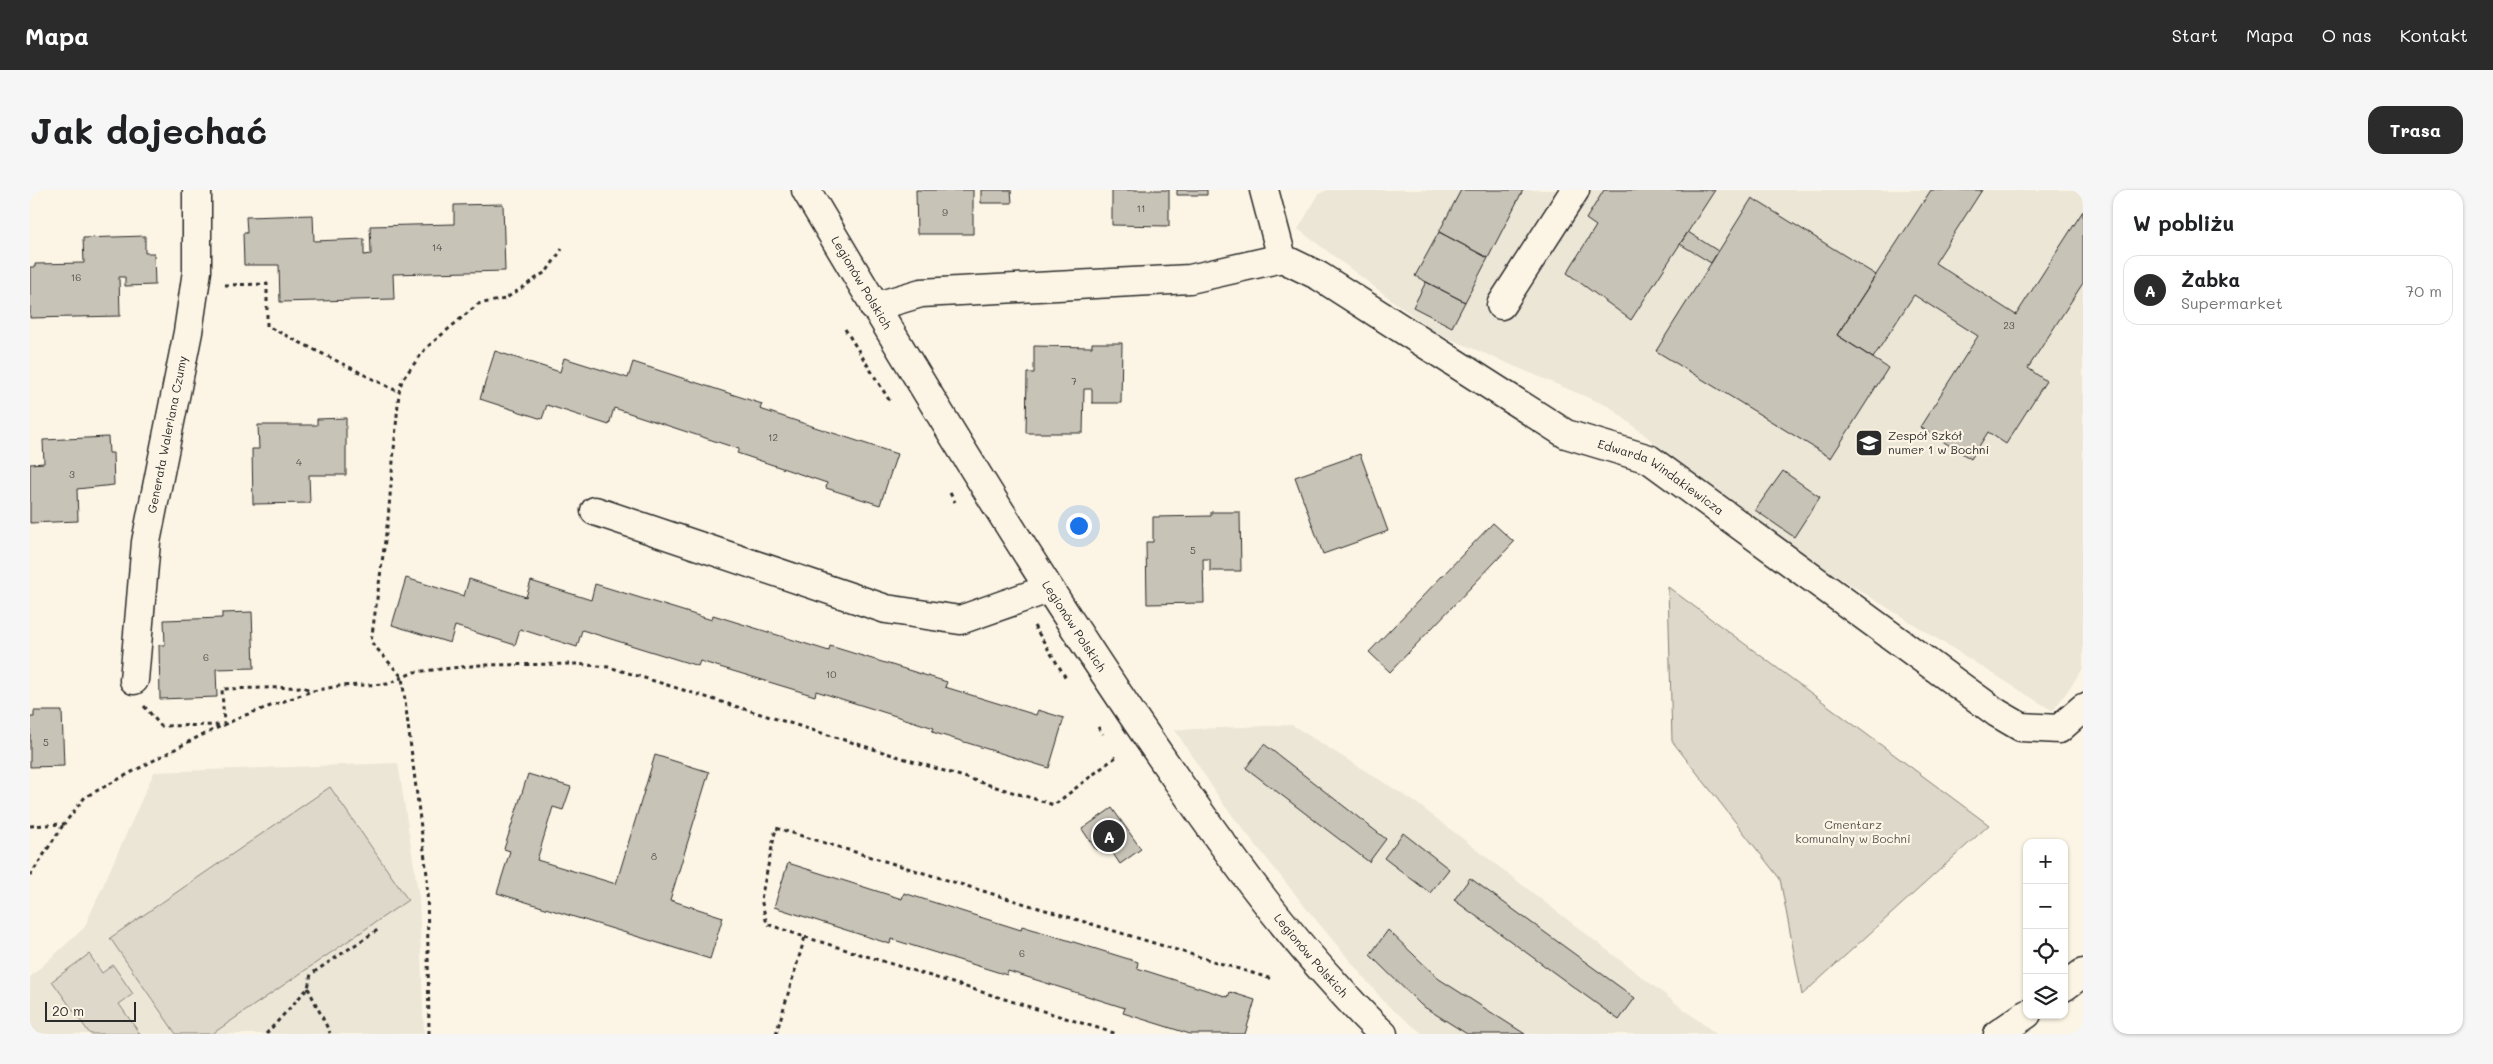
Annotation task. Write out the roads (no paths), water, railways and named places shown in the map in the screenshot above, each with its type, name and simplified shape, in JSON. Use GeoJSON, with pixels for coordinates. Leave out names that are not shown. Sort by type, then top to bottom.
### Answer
{"type":"FeatureCollection","features":[{"type":"Feature","properties":{"kind":"street","name":"Generała Waleriana Czumy"},"geometry":{"type":"LineString","coordinates":[[134,680],[146,542],[188,332],[195,285],[198,190]]}},
{"type":"Feature","properties":{"kind":"street","name":"Legionów Polskich"},"geometry":{"type":"LineString","coordinates":[[806,190],[874,307],[1048,589],[1118,696],[1237,865],[1306,953],[1383,1034]]}},
{"type":"Feature","properties":{"kind":"street"},"geometry":{"type":"LineString","coordinates":[[874,307],[922,294],[1190,279],[1282,258],[1264,190]]}},
{"type":"Feature","properties":{"kind":"street"},"geometry":{"type":"LineString","coordinates":[[1501,305],[1575,190]]}},
{"type":"Feature","properties":{"kind":"street","name":"Edwarda Windakiewicza"},"geometry":{"type":"LineString","coordinates":[[1282,258],[1319,276],[1566,434],[1650,459],[1997,713],[2021,727],[2059,729],[2083,708]]}},
{"type":"Feature","properties":{"kind":"street"},"geometry":{"type":"LineString","coordinates":[[595,510],[886,609],[960,620],[1048,589]]}},
{"type":"Feature","properties":{"kind":"street"},"geometry":{"type":"LineString","coordinates":[[2068,984],[2083,973]]}},
{"type":"Feature","properties":{"kind":"street"},"geometry":{"type":"LineString","coordinates":[[1998,1034],[2023,1017]]}},
{"type":"Feature","properties":{"kind":"place","name":"Zespół Szkół numer 1 w Bochni"},"geometry":{"type":"Point","coordinates":[1869,443]}},
{"type":"Feature","properties":{"kind":"place","name":"Żabka"},"geometry":{"type":"Point","coordinates":[1109,836]}},
{"type":"Feature","properties":{"kind":"park label","name":"Cmentarz komunalny w Bochni"},"geometry":{"type":"Point","coordinates":[1853,832]}}]}
